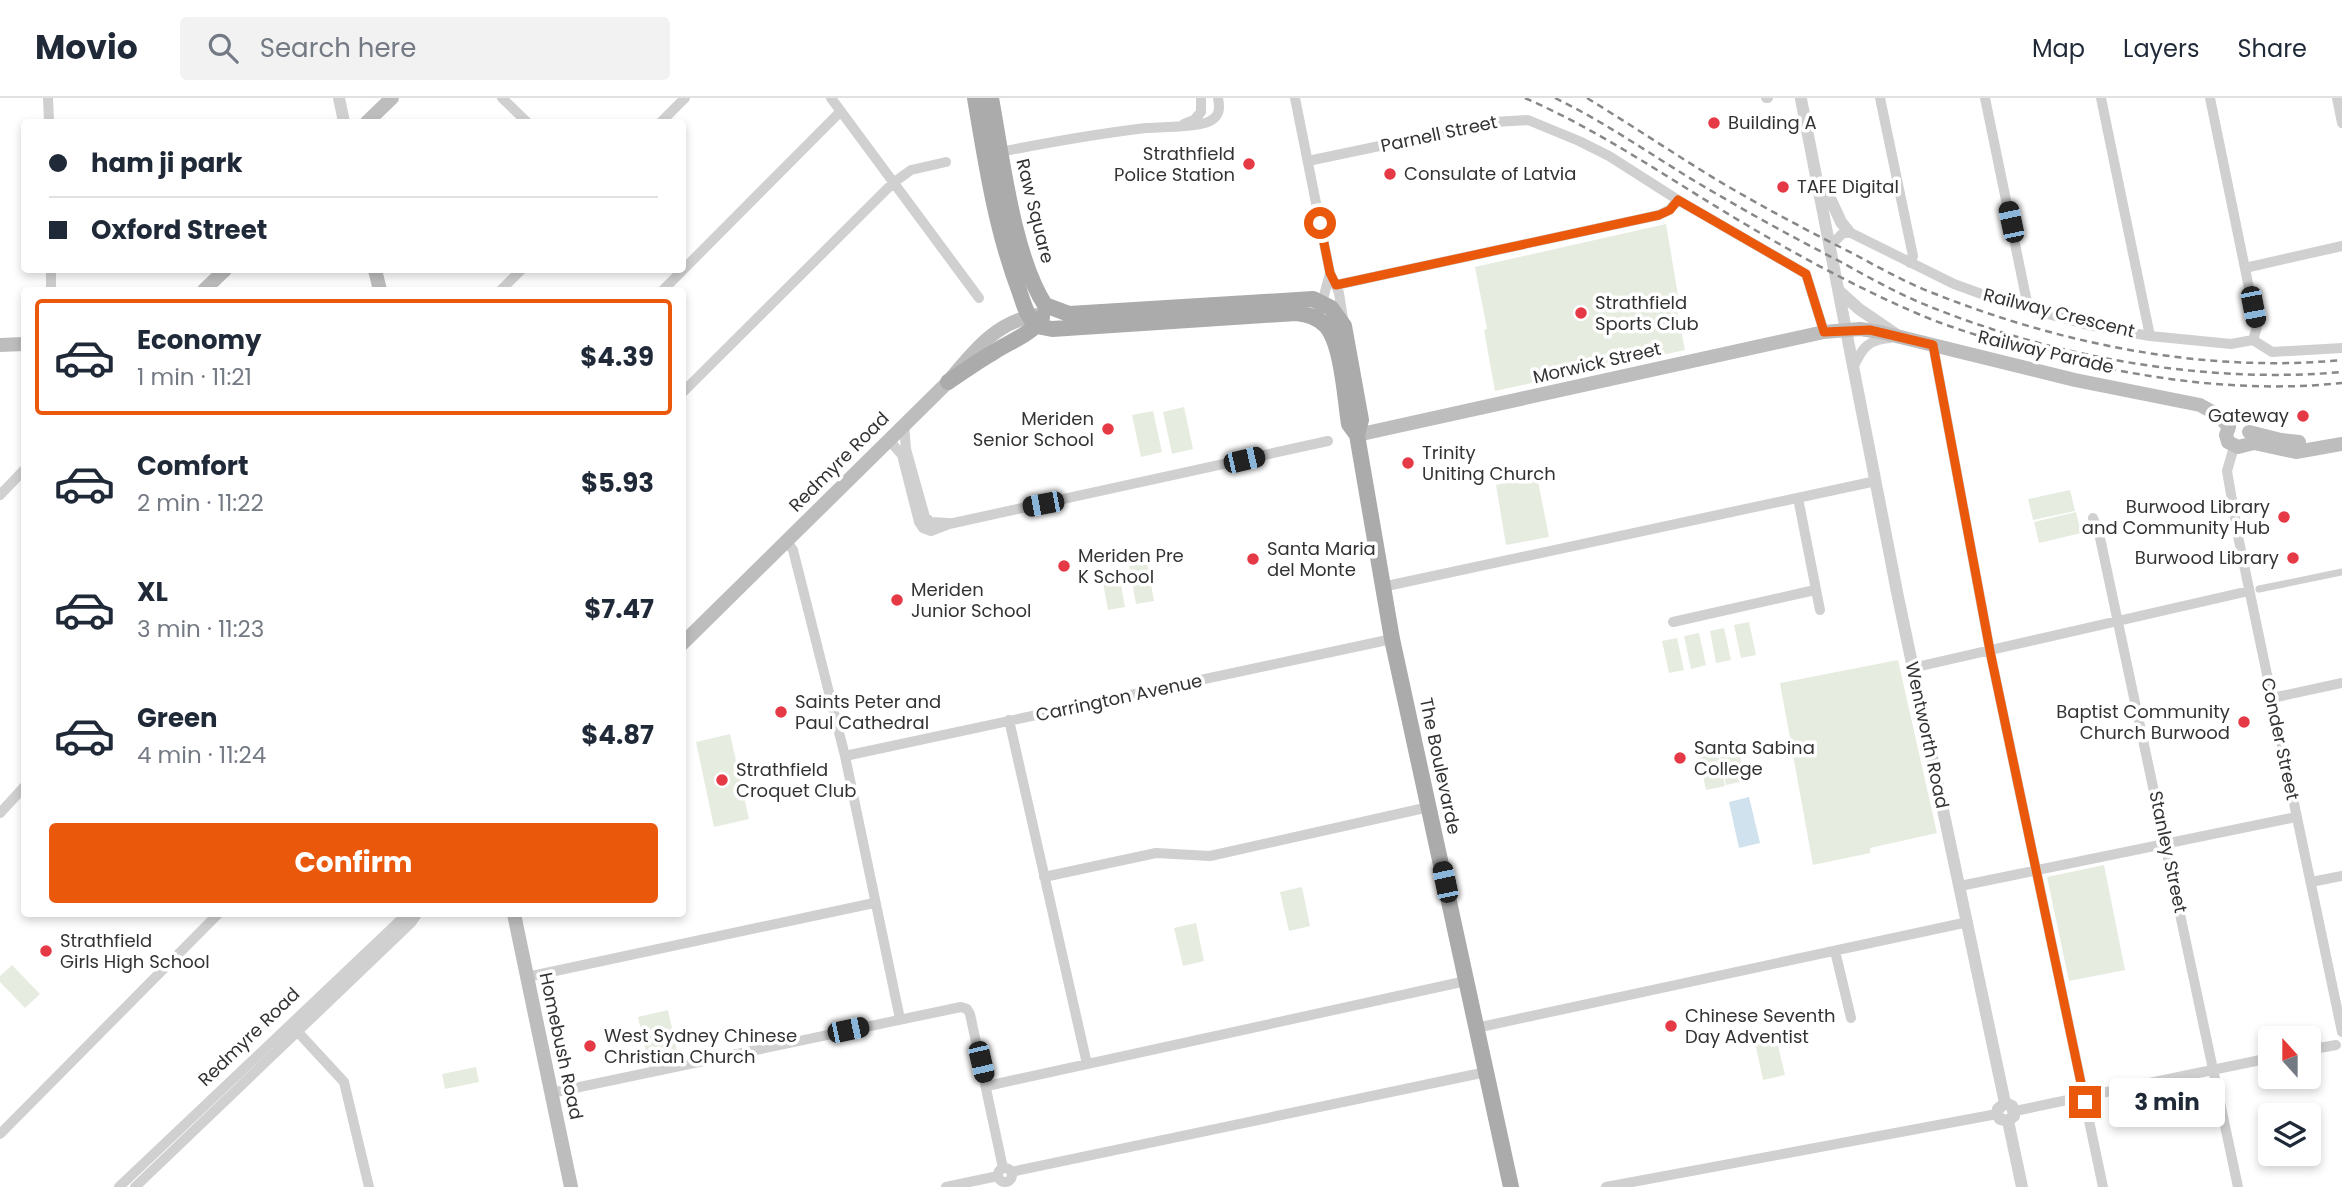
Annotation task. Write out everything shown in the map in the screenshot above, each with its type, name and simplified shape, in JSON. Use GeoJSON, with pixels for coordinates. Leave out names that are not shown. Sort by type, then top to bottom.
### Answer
{"type":"FeatureCollection","features":[{"type":"Feature","properties":{"kind":"main road"},"geometry":{"type":"LineString","coordinates":[[370,119],[392,98]]}},
{"type":"Feature","properties":{"kind":"main road","name":"Raw Square"},"geometry":{"type":"LineString","coordinates":[[975,98],[993,153]]}},
{"type":"Feature","properties":{"kind":"main road","name":"Raw Square"},"geometry":{"type":"LineString","coordinates":[[991,98],[999,226],[1007,258],[1041,318]]}},
{"type":"Feature","properties":{"kind":"main road"},"geometry":{"type":"LineString","coordinates":[[207,287],[222,273]]}},
{"type":"Feature","properties":{"kind":"main road"},"geometry":{"type":"LineString","coordinates":[[948,382],[994,351],[1023,336],[1041,318],[1069,314],[1173,310],[1313,299],[1331,308],[1344,326]]}},
{"type":"Feature","properties":{"kind":"main road"},"geometry":{"type":"LineString","coordinates":[[1322,303],[1322,313],[1336,337],[1336,350]]}},
{"type":"Feature","properties":{"kind":"main road","name":"Redmyre Road"},"geometry":{"type":"LineString","coordinates":[[686,640],[948,382],[998,329],[1041,318],[1296,313],[1312,316],[1324,324]]}},
{"type":"Feature","properties":{"kind":"main road","name":"The Boulevarde"},"geometry":{"type":"LineString","coordinates":[[1324,324],[1336,350],[1349,424],[1357,435]]}},
{"type":"Feature","properties":{"kind":"main road","name":"The Boulevarde"},"geometry":{"type":"LineString","coordinates":[[1344,326],[1361,420],[1357,435],[1392,639],[1511,1187]]}},
{"type":"Feature","properties":{"kind":"main road","name":"Morwick Street"},"geometry":{"type":"LineString","coordinates":[[1357,435],[1846,329]]}},
{"type":"Feature","properties":{"kind":"main road","name":"Railway Parade"},"geometry":{"type":"LineString","coordinates":[[1846,329],[1870,330],[2075,380],[2200,405],[2218,415],[2229,428]]}},
{"type":"Feature","properties":{"kind":"main road"},"geometry":{"type":"LineString","coordinates":[[0,345],[21,344]]}},
{"type":"Feature","properties":{"kind":"main road"},"geometry":{"type":"LineString","coordinates":[[2243,441],[2240,424],[2229,428],[2226,438],[2296,452],[2342,444]]}},
{"type":"Feature","properties":{"kind":"main road"},"geometry":{"type":"LineString","coordinates":[[2243,441],[2295,442],[2342,435]]}},
{"type":"Feature","properties":{"kind":"main road","name":"Homebush Road"},"geometry":{"type":"LineString","coordinates":[[515,917],[571,1187]]}},
{"type":"Feature","properties":{"kind":"street"},"geometry":{"type":"LineString","coordinates":[[48,98],[49,119]]}},
{"type":"Feature","properties":{"kind":"street"},"geometry":{"type":"LineString","coordinates":[[339,98],[343,119]]}},
{"type":"Feature","properties":{"kind":"street"},"geometry":{"type":"LineString","coordinates":[[502,98],[524,119]]}},
{"type":"Feature","properties":{"kind":"street"},"geometry":{"type":"LineString","coordinates":[[664,119],[685,98]]}},
{"type":"Feature","properties":{"kind":"street"},"geometry":{"type":"LineString","coordinates":[[831,98],[979,298]]}},
{"type":"Feature","properties":{"kind":"street"},"geometry":{"type":"LineString","coordinates":[[1180,125],[1198,117],[1202,106],[1201,98]]}},
{"type":"Feature","properties":{"kind":"street"},"geometry":{"type":"LineString","coordinates":[[993,153],[1180,125],[1196,126],[1214,119],[1220,110],[1219,98]]}},
{"type":"Feature","properties":{"kind":"street","name":"The Boulevarde"},"geometry":{"type":"LineString","coordinates":[[1295,98],[1330,273],[1336,285],[1344,326]]}},
{"type":"Feature","properties":{"kind":"street","name":"Wentworth Road"},"geometry":{"type":"LineString","coordinates":[[1801,98],[1912,668],[1968,922],[2022,1187]]}},
{"type":"Feature","properties":{"kind":"street"},"geometry":{"type":"LineString","coordinates":[[1880,98],[1913,256],[1910,263]]}},
{"type":"Feature","properties":{"kind":"street"},"geometry":{"type":"LineString","coordinates":[[1985,98],[2028,307]]}},
{"type":"Feature","properties":{"kind":"street"},"geometry":{"type":"LineString","coordinates":[[2101,98],[2150,336]]}},
{"type":"Feature","properties":{"kind":"street"},"geometry":{"type":"LineString","coordinates":[[2210,98],[2257,327],[2253,340]]}},
{"type":"Feature","properties":{"kind":"street"},"geometry":{"type":"LineString","coordinates":[[2337,98],[2342,123]]}},
{"type":"Feature","properties":{"kind":"street"},"geometry":{"type":"LineString","coordinates":[[686,267],[841,111]]}},
{"type":"Feature","properties":{"kind":"street","name":"Parnell Street"},"geometry":{"type":"LineString","coordinates":[[1308,161],[1494,122],[1528,120],[1609,156],[1678,200],[1806,274],[1824,332]]}},
{"type":"Feature","properties":{"kind":"street"},"geometry":{"type":"LineString","coordinates":[[686,389],[893,183],[911,170],[946,162]]}},
{"type":"Feature","properties":{"kind":"street"},"geometry":{"type":"LineString","coordinates":[[1816,169],[1841,222],[1849,232],[1842,234],[1831,245]]}},
{"type":"Feature","properties":{"kind":"street"},"geometry":{"type":"LineString","coordinates":[[1336,285],[1659,215],[1670,210],[1678,200]]}},
{"type":"Feature","properties":{"kind":"street","name":"Railway Crescent"},"geometry":{"type":"LineString","coordinates":[[1849,232],[1954,284],[1998,300],[2088,325],[2150,336],[2231,344],[2253,340],[2272,352],[2342,348]]}},
{"type":"Feature","properties":{"kind":"street"},"geometry":{"type":"LineString","coordinates":[[2245,268],[2342,246]]}},
{"type":"Feature","properties":{"kind":"street"},"geometry":{"type":"LineString","coordinates":[[504,287],[518,273]]}},
{"type":"Feature","properties":{"kind":"street"},"geometry":{"type":"LineString","coordinates":[[666,287],[680,273]]}},
{"type":"Feature","properties":{"kind":"street","name":"The Boulevarde"},"geometry":{"type":"LineString","coordinates":[[1322,303],[1330,273]]}},
{"type":"Feature","properties":{"kind":"street"},"geometry":{"type":"LineString","coordinates":[[1839,291],[1859,309],[1901,337]]}},
{"type":"Feature","properties":{"kind":"street"},"geometry":{"type":"LineString","coordinates":[[1854,366],[1869,343],[1901,337]]}},
{"type":"Feature","properties":{"kind":"street"},"geometry":{"type":"LineString","coordinates":[[1933,345],[1990,650],[2103,1187]]}},
{"type":"Feature","properties":{"kind":"street"},"geometry":{"type":"LineString","coordinates":[[896,433],[906,449],[925,517],[931,522],[949,524]]}},
{"type":"Feature","properties":{"kind":"street"},"geometry":{"type":"LineString","coordinates":[[896,433],[915,512],[921,525],[930,531],[949,524],[1328,441]]}},
{"type":"Feature","properties":{"kind":"street","name":"Conder Street"},"geometry":{"type":"LineString","coordinates":[[2243,441],[2227,471],[2254,590],[2272,698],[2342,1033],[2337,1038],[2339,1047]]}},
{"type":"Feature","properties":{"kind":"street"},"geometry":{"type":"LineString","coordinates":[[0,495],[21,473]]}},
{"type":"Feature","properties":{"kind":"street"},"geometry":{"type":"LineString","coordinates":[[1382,587],[1876,481]]}},
{"type":"Feature","properties":{"kind":"street"},"geometry":{"type":"LineString","coordinates":[[1798,498],[1820,610]]}},
{"type":"Feature","properties":{"kind":"street","name":"Stanley Street"},"geometry":{"type":"LineString","coordinates":[[2093,518],[2099,533],[2119,622],[2238,1187]]}},
{"type":"Feature","properties":{"kind":"street"},"geometry":{"type":"LineString","coordinates":[[787,542],[793,550],[845,756],[900,1019]]}},
{"type":"Feature","properties":{"kind":"street"},"geometry":{"type":"LineString","coordinates":[[1912,668],[2342,572]]}},
{"type":"Feature","properties":{"kind":"street"},"geometry":{"type":"LineString","coordinates":[[1673,622],[1815,590]]}},
{"type":"Feature","properties":{"kind":"street","name":"Carrington Avenue"},"geometry":{"type":"LineString","coordinates":[[845,756],[1392,639]]}},
{"type":"Feature","properties":{"kind":"street"},"geometry":{"type":"LineString","coordinates":[[2272,698],[2342,684]]}},
{"type":"Feature","properties":{"kind":"street"},"geometry":{"type":"LineString","coordinates":[[1009,720],[1087,1064]]}},
{"type":"Feature","properties":{"kind":"street"},"geometry":{"type":"LineString","coordinates":[[0,813],[21,790]]}},
{"type":"Feature","properties":{"kind":"street"},"geometry":{"type":"LineString","coordinates":[[1045,877],[1156,853],[1210,856],[1429,807]]}},
{"type":"Feature","properties":{"kind":"street"},"geometry":{"type":"LineString","coordinates":[[1960,886],[2296,817]]}},
{"type":"Feature","properties":{"kind":"street"},"geometry":{"type":"LineString","coordinates":[[2311,882],[2342,876]]}},
{"type":"Feature","properties":{"kind":"street"},"geometry":{"type":"LineString","coordinates":[[527,977],[874,903]]}},
{"type":"Feature","properties":{"kind":"street"},"geometry":{"type":"LineString","coordinates":[[0,1133],[215,917]]}},
{"type":"Feature","properties":{"kind":"street","name":"Redmyre Road"},"geometry":{"type":"LineString","coordinates":[[118,1187],[404,917]]}},
{"type":"Feature","properties":{"kind":"street","name":"Redmyre Road"},"geometry":{"type":"LineString","coordinates":[[135,1187],[415,917]]}},
{"type":"Feature","properties":{"kind":"street"},"geometry":{"type":"LineString","coordinates":[[1476,1028],[1968,922]]}},
{"type":"Feature","properties":{"kind":"street"},"geometry":{"type":"LineString","coordinates":[[1835,951],[1851,1018]]}},
{"type":"Feature","properties":{"kind":"street"},"geometry":{"type":"LineString","coordinates":[[986,1086],[1466,981]]}},
{"type":"Feature","properties":{"kind":"street"},"geometry":{"type":"LineString","coordinates":[[551,1093],[961,1007],[967,1009],[970,1014],[1005,1177]]}},
{"type":"Feature","properties":{"kind":"street"},"geometry":{"type":"LineString","coordinates":[[290,1024],[344,1082],[369,1187]]}},
{"type":"Feature","properties":{"kind":"street"},"geometry":{"type":"LineString","coordinates":[[2321,1049],[2339,1047]]}},
{"type":"Feature","properties":{"kind":"street"},"geometry":{"type":"LineString","coordinates":[[1606,1187],[2006,1112],[2258,1061]]}},
{"type":"Feature","properties":{"kind":"street"},"geometry":{"type":"LineString","coordinates":[[946,1187],[1005,1177],[1486,1072]]}},
{"type":"Feature","properties":{"kind":"shaded area","name":"Strathfield Sports Club"},"geometry":{"type":"Polygon","coordinates":[[[1666,224],[1678,295],[1674,296],[1685,350],[1495,391],[1475,267],[1666,224]]]}},
{"type":"Feature","properties":{"kind":"shaded area"},"geometry":{"type":"Polygon","coordinates":[[[1184,407],[1193,449],[1172,454],[1163,412],[1184,407]]]}},
{"type":"Feature","properties":{"kind":"shaded area"},"geometry":{"type":"Polygon","coordinates":[[[1153,411],[1162,452],[1141,457],[1132,415],[1153,411]]]}},
{"type":"Feature","properties":{"kind":"shaded area"},"geometry":{"type":"Polygon","coordinates":[[[1537,476],[1549,537],[1506,545],[1496,485],[1537,476]]]}},
{"type":"Feature","properties":{"kind":"shaded area"},"geometry":{"type":"Polygon","coordinates":[[[2070,490],[2075,511],[2033,520],[2028,499],[2070,490]]]}},
{"type":"Feature","properties":{"kind":"shaded area"},"geometry":{"type":"Polygon","coordinates":[[[2076,512],[2081,533],[2039,543],[2034,522],[2076,512]]]}},
{"type":"Feature","properties":{"kind":"shaded area"},"geometry":{"type":"Polygon","coordinates":[[[1147,563],[1154,601],[1136,604],[1129,566],[1147,563]]]}},
{"type":"Feature","properties":{"kind":"shaded area"},"geometry":{"type":"Polygon","coordinates":[[[1118,569],[1125,607],[1108,610],[1101,572],[1118,569]]]}},
{"type":"Feature","properties":{"kind":"shaded area"},"geometry":{"type":"Polygon","coordinates":[[[1749,622],[1756,655],[1741,658],[1734,625],[1749,622]]]}},
{"type":"Feature","properties":{"kind":"shaded area"},"geometry":{"type":"Polygon","coordinates":[[[1724,628],[1731,660],[1716,663],[1710,631],[1724,628]]]}},
{"type":"Feature","properties":{"kind":"shaded area"},"geometry":{"type":"Polygon","coordinates":[[[1699,633],[1706,665],[1691,669],[1684,636],[1699,633]]]}},
{"type":"Feature","properties":{"kind":"shaded area"},"geometry":{"type":"Polygon","coordinates":[[[1677,638],[1684,670],[1669,673],[1662,641],[1677,638]]]}},
{"type":"Feature","properties":{"kind":"shaded area"},"geometry":{"type":"Polygon","coordinates":[[[1898,660],[1937,833],[1870,848],[1870,853],[1813,865],[1780,683],[1898,660]]]}},
{"type":"Feature","properties":{"kind":"shaded area","name":"Strathfield Croquet Club"},"geometry":{"type":"Polygon","coordinates":[[[730,734],[749,819],[714,827],[696,742],[730,734]]]}},
{"type":"Feature","properties":{"kind":"shaded area"},"geometry":{"type":"Polygon","coordinates":[[[1737,740],[1745,781],[1726,785],[1717,744],[1737,740]]]}},
{"type":"Feature","properties":{"kind":"shaded area"},"geometry":{"type":"Polygon","coordinates":[[[1716,744],[1725,786],[1706,790],[1697,748],[1716,744]]]}},
{"type":"Feature","properties":{"kind":"shaded area"},"geometry":{"type":"Polygon","coordinates":[[[2104,865],[2125,970],[2069,981],[2047,877],[2104,865]]]}},
{"type":"Feature","properties":{"kind":"shaded area"},"geometry":{"type":"Polygon","coordinates":[[[1302,887],[1310,926],[1289,931],[1280,892],[1302,887]]]}},
{"type":"Feature","properties":{"kind":"shaded area"},"geometry":{"type":"Polygon","coordinates":[[[1196,923],[1204,961],[1183,966],[1174,928],[1196,923]]]}},
{"type":"Feature","properties":{"kind":"shaded area"},"geometry":{"type":"Polygon","coordinates":[[[12,965],[40,994],[25,1008],[0,982],[0,976],[12,965]]]}},
{"type":"Feature","properties":{"kind":"shaded area"},"geometry":{"type":"Polygon","coordinates":[[[668,1010],[679,1060],[649,1067],[638,1017],[668,1010]]]}},
{"type":"Feature","properties":{"kind":"shaded area"},"geometry":{"type":"Polygon","coordinates":[[[1776,1037],[1785,1075],[1763,1080],[1755,1042],[1776,1037]]]}},
{"type":"Feature","properties":{"kind":"shaded area"},"geometry":{"type":"Polygon","coordinates":[[[476,1067],[479,1082],[445,1089],[442,1074],[476,1067]]]}},
{"type":"Feature","properties":{"kind":"water"},"geometry":{"type":"Polygon","coordinates":[[[1749,797],[1760,843],[1739,848],[1729,802],[1749,797]]]}},
{"type":"Feature","properties":{"kind":"railway"},"geometry":{"type":"LineString","coordinates":[[1525,98],[1610,141],[1810,261],[1900,306],[1956,328],[2060,358],[2165,378],[2235,385],[2306,386],[2342,383]]}},
{"type":"Feature","properties":{"kind":"railway"},"geometry":{"type":"LineString","coordinates":[[1555,98],[1793,237],[1908,297],[1979,325],[2081,353],[2186,370],[2291,375],[2342,372]]}},
{"type":"Feature","properties":{"kind":"railway"},"geometry":{"type":"LineString","coordinates":[[1587,98],[1717,180],[1784,218],[1905,281],[1986,313],[2086,341],[2188,358],[2291,363],[2342,360]]}},
{"type":"Feature","properties":{"kind":"place","name":"Building A"},"geometry":{"type":"Point","coordinates":[1714,123]}},
{"type":"Feature","properties":{"kind":"place","name":"Strathfield Police Station"},"geometry":{"type":"Point","coordinates":[1249,164]}},
{"type":"Feature","properties":{"kind":"place","name":"Consulate of Latvia"},"geometry":{"type":"Point","coordinates":[1390,174]}},
{"type":"Feature","properties":{"kind":"place","name":"TAFE Digital"},"geometry":{"type":"Point","coordinates":[1783,187]}},
{"type":"Feature","properties":{"kind":"place","name":"Strathfield Sports Club"},"geometry":{"type":"Point","coordinates":[1581,313]}},
{"type":"Feature","properties":{"kind":"place","name":"Gateway"},"geometry":{"type":"Point","coordinates":[2303,416]}},
{"type":"Feature","properties":{"kind":"place","name":"Meriden Senior School"},"geometry":{"type":"Point","coordinates":[1108,429]}},
{"type":"Feature","properties":{"kind":"place","name":"Trinity Uniting Church"},"geometry":{"type":"Point","coordinates":[1408,463]}},
{"type":"Feature","properties":{"kind":"place","name":"Burwood Library and Community Hub"},"geometry":{"type":"Point","coordinates":[2284,517]}},
{"type":"Feature","properties":{"kind":"place","name":"Burwood Library"},"geometry":{"type":"Point","coordinates":[2293,558]}},
{"type":"Feature","properties":{"kind":"place","name":"Santa Maria del Monte"},"geometry":{"type":"Point","coordinates":[1253,559]}},
{"type":"Feature","properties":{"kind":"place","name":"Meriden Pre K School"},"geometry":{"type":"Point","coordinates":[1064,566]}},
{"type":"Feature","properties":{"kind":"place","name":"Meriden Junior School"},"geometry":{"type":"Point","coordinates":[897,600]}},
{"type":"Feature","properties":{"kind":"place","name":"Saints Peter and Paul Cathedral"},"geometry":{"type":"Point","coordinates":[781,712]}},
{"type":"Feature","properties":{"kind":"place","name":"Baptist Community Church Burwood"},"geometry":{"type":"Point","coordinates":[2244,722]}},
{"type":"Feature","properties":{"kind":"place","name":"Santa Sabina College"},"geometry":{"type":"Point","coordinates":[1680,758]}},
{"type":"Feature","properties":{"kind":"place","name":"Strathfield Croquet Club"},"geometry":{"type":"Point","coordinates":[722,780]}},
{"type":"Feature","properties":{"kind":"place","name":"Strathfield Girls High School"},"geometry":{"type":"Point","coordinates":[46,951]}},
{"type":"Feature","properties":{"kind":"place","name":"Chinese Seventh Day Adventist"},"geometry":{"type":"Point","coordinates":[1671,1026]}},
{"type":"Feature","properties":{"kind":"place","name":"West Sydney Chinese Christian Church"},"geometry":{"type":"Point","coordinates":[590,1046]}},
{"type":"Feature","properties":{"kind":"route"},"geometry":{"type":"LineString","coordinates":[[1320,223],[1330,273],[1336,285],[1659,215],[1670,210],[1678,200],[1806,274],[1824,332],[1870,330],[1933,345],[1991,656],[2085,1102]]}}]}
